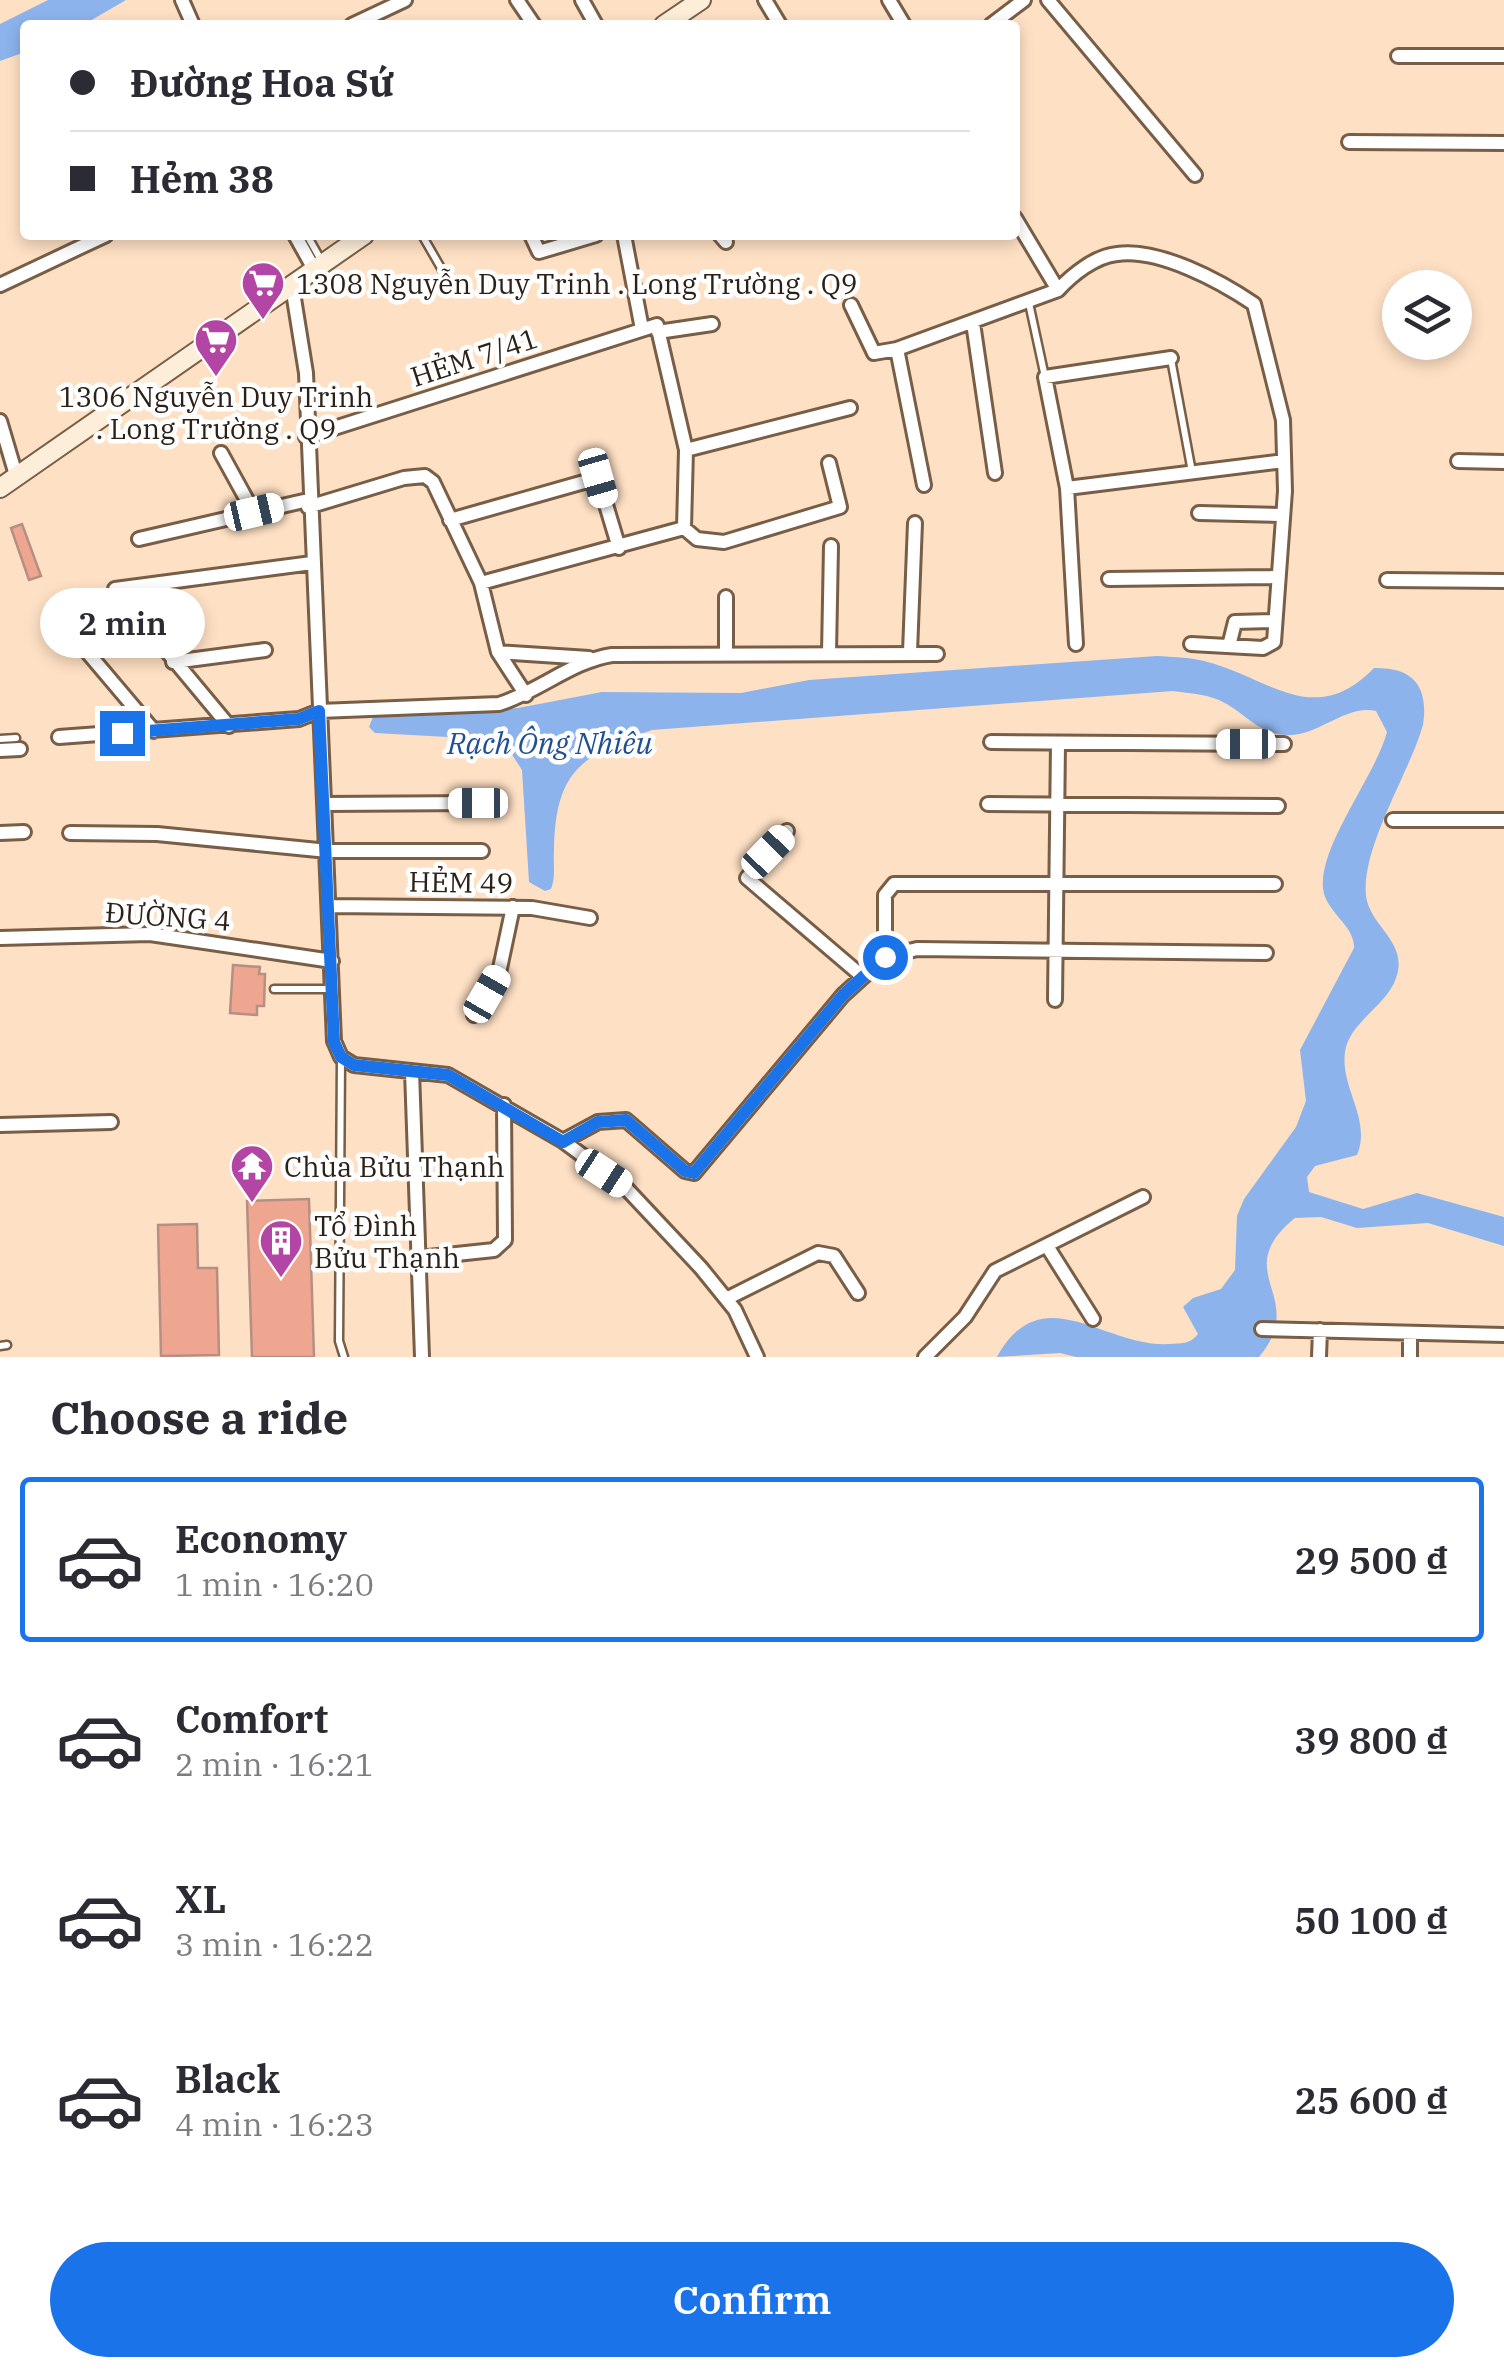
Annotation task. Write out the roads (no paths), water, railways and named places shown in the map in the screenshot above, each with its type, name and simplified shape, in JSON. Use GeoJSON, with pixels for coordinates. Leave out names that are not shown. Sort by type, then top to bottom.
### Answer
{"type":"FeatureCollection","features":[{"type":"Feature","properties":{"kind":"main road"},"geometry":{"type":"LineString","coordinates":[[671,20],[700,0]]}},
{"type":"Feature","properties":{"kind":"main road"},"geometry":{"type":"LineString","coordinates":[[0,488],[357,240]]}},
{"type":"Feature","properties":{"kind":"street"},"geometry":{"type":"LineString","coordinates":[[363,20],[405,0]]}},
{"type":"Feature","properties":{"kind":"street"},"geometry":{"type":"LineString","coordinates":[[998,20],[1024,0]]}},
{"type":"Feature","properties":{"kind":"street"},"geometry":{"type":"LineString","coordinates":[[1048,0],[1196,175]]}},
{"type":"Feature","properties":{"kind":"street"},"geometry":{"type":"LineString","coordinates":[[1398,56],[1504,56]]}},
{"type":"Feature","properties":{"kind":"street"},"geometry":{"type":"LineString","coordinates":[[1349,142],[1504,142]]}},
{"type":"Feature","properties":{"kind":"street"},"geometry":{"type":"LineString","coordinates":[[1020,226],[1058,290]]}},
{"type":"Feature","properties":{"kind":"street"},"geometry":{"type":"LineString","coordinates":[[0,285],[95,240]]}},
{"type":"Feature","properties":{"kind":"street"},"geometry":{"type":"LineString","coordinates":[[299,240],[319,267]]}},
{"type":"Feature","properties":{"kind":"street"},"geometry":{"type":"LineString","coordinates":[[534,240],[540,252],[580,240]]}},
{"type":"Feature","properties":{"kind":"street"},"geometry":{"type":"LineString","coordinates":[[625,240],[642,329]]}},
{"type":"Feature","properties":{"kind":"street"},"geometry":{"type":"LineString","coordinates":[[850,305],[874,354],[973,323],[1058,290],[1087,266],[1116,254],[1154,258],[1234,290],[1254,304],[1283,420],[1274,642],[1268,648],[1191,644]]}},
{"type":"Feature","properties":{"kind":"street"},"geometry":{"type":"LineString","coordinates":[[292,286],[306,373],[308,504],[328,851],[334,1042],[341,1057],[354,1065],[448,1075],[563,1142],[625,1187],[726,1299],[756,1357]]}},
{"type":"Feature","properties":{"kind":"street"},"geometry":{"type":"LineString","coordinates":[[973,323],[995,473]]}},
{"type":"Feature","properties":{"kind":"street","name":"HẺM 7/41"},"geometry":{"type":"LineString","coordinates":[[306,437],[642,329],[712,324]]}},
{"type":"Feature","properties":{"kind":"street"},"geometry":{"type":"LineString","coordinates":[[658,329],[686,450],[684,528],[697,540],[712,543],[840,507],[829,463]]}},
{"type":"Feature","properties":{"kind":"street"},"geometry":{"type":"LineString","coordinates":[[897,349],[924,484]]}},
{"type":"Feature","properties":{"kind":"street"},"geometry":{"type":"LineString","coordinates":[[1076,644],[1067,488],[1044,377],[1171,358]]}},
{"type":"Feature","properties":{"kind":"street"},"geometry":{"type":"LineString","coordinates":[[686,450],[850,408]]}},
{"type":"Feature","properties":{"kind":"street"},"geometry":{"type":"LineString","coordinates":[[0,421],[16,475]]}},
{"type":"Feature","properties":{"kind":"street"},"geometry":{"type":"LineString","coordinates":[[222,453],[254,512]]}},
{"type":"Feature","properties":{"kind":"street"},"geometry":{"type":"LineString","coordinates":[[1067,488],[1284,461]]}},
{"type":"Feature","properties":{"kind":"street"},"geometry":{"type":"LineString","coordinates":[[1458,461],[1504,462]]}},
{"type":"Feature","properties":{"kind":"street"},"geometry":{"type":"LineString","coordinates":[[139,539],[425,476],[432,482],[481,583],[498,652],[526,696]]}},
{"type":"Feature","properties":{"kind":"street"},"geometry":{"type":"LineString","coordinates":[[450,520],[598,478],[619,548]]}},
{"type":"Feature","properties":{"kind":"street"},"geometry":{"type":"LineString","coordinates":[[1199,513],[1280,514]]}},
{"type":"Feature","properties":{"kind":"street"},"geometry":{"type":"LineString","coordinates":[[910,652],[915,523]]}},
{"type":"Feature","properties":{"kind":"street"},"geometry":{"type":"LineString","coordinates":[[481,583],[684,528]]}},
{"type":"Feature","properties":{"kind":"street"},"geometry":{"type":"LineString","coordinates":[[829,653],[830,546]]}},
{"type":"Feature","properties":{"kind":"street"},"geometry":{"type":"LineString","coordinates":[[229,726],[115,594],[119,586],[312,562]]}},
{"type":"Feature","properties":{"kind":"street"},"geometry":{"type":"LineString","coordinates":[[1109,579],[1277,578]]}},
{"type":"Feature","properties":{"kind":"street"},"geometry":{"type":"LineString","coordinates":[[1387,580],[1504,582]]}},
{"type":"Feature","properties":{"kind":"street"},"geometry":{"type":"LineString","coordinates":[[726,597],[726,654]]}},
{"type":"Feature","properties":{"kind":"street"},"geometry":{"type":"LineString","coordinates":[[1229,646],[1235,622],[1275,621]]}},
{"type":"Feature","properties":{"kind":"street"},"geometry":{"type":"LineString","coordinates":[[72,634],[154,730]]}},
{"type":"Feature","properties":{"kind":"street"},"geometry":{"type":"LineString","coordinates":[[173,662],[266,650]]}},
{"type":"Feature","properties":{"kind":"street"},"geometry":{"type":"LineString","coordinates":[[498,652],[592,658],[937,654]]}},
{"type":"Feature","properties":{"kind":"street"},"geometry":{"type":"LineString","coordinates":[[59,737],[299,719],[319,711],[498,704],[526,696],[592,658]]}},
{"type":"Feature","properties":{"kind":"street"},"geometry":{"type":"LineString","coordinates":[[991,742],[1284,744]]}},
{"type":"Feature","properties":{"kind":"street"},"geometry":{"type":"LineString","coordinates":[[1056,1000],[1058,743]]}},
{"type":"Feature","properties":{"kind":"street"},"geometry":{"type":"LineString","coordinates":[[0,750],[18,744]]}},
{"type":"Feature","properties":{"kind":"street"},"geometry":{"type":"LineString","coordinates":[[324,804],[478,803]]}},
{"type":"Feature","properties":{"kind":"street"},"geometry":{"type":"LineString","coordinates":[[988,804],[1278,806]]}},
{"type":"Feature","properties":{"kind":"street"},"geometry":{"type":"LineString","coordinates":[[1393,820],[1504,820]]}},
{"type":"Feature","properties":{"kind":"street"},"geometry":{"type":"LineString","coordinates":[[788,830],[747,878],[863,976]]}},
{"type":"Feature","properties":{"kind":"street"},"geometry":{"type":"LineString","coordinates":[[0,833],[24,832]]}},
{"type":"Feature","properties":{"kind":"street"},"geometry":{"type":"LineString","coordinates":[[70,834],[156,834],[328,851],[482,852]]}},
{"type":"Feature","properties":{"kind":"street"},"geometry":{"type":"LineString","coordinates":[[885,957],[885,896],[894,884],[1275,884]]}},
{"type":"Feature","properties":{"kind":"street","name":"HẺM 49"},"geometry":{"type":"LineString","coordinates":[[329,906],[512,907],[590,918]]}},
{"type":"Feature","properties":{"kind":"street"},"geometry":{"type":"LineString","coordinates":[[474,1015],[499,973],[512,907]]}},
{"type":"Feature","properties":{"kind":"street","name":"ĐƯỜNG 4"},"geometry":{"type":"LineString","coordinates":[[0,938],[150,934],[332,960]]}},
{"type":"Feature","properties":{"kind":"street"},"geometry":{"type":"LineString","coordinates":[[563,1142],[598,1122],[626,1120],[685,1171],[694,1173],[863,976],[885,957],[916,949],[1266,953]]}},
{"type":"Feature","properties":{"kind":"street"},"geometry":{"type":"LineString","coordinates":[[412,1070],[422,1357]]}},
{"type":"Feature","properties":{"kind":"street"},"geometry":{"type":"LineString","coordinates":[[420,1258],[494,1250],[506,1234],[504,1105]]}},
{"type":"Feature","properties":{"kind":"street"},"geometry":{"type":"LineString","coordinates":[[0,1124],[111,1122]]}},
{"type":"Feature","properties":{"kind":"street"},"geometry":{"type":"LineString","coordinates":[[925,1357],[965,1317],[996,1270],[1144,1198]]}},
{"type":"Feature","properties":{"kind":"street"},"geometry":{"type":"LineString","coordinates":[[1048,1246],[1093,1320]]}},
{"type":"Feature","properties":{"kind":"street"},"geometry":{"type":"LineString","coordinates":[[726,1299],[818,1253],[834,1256],[858,1293]]}},
{"type":"Feature","properties":{"kind":"street"},"geometry":{"type":"LineString","coordinates":[[1262,1328],[1504,1335]]}},
{"type":"Feature","properties":{"kind":"street"},"geometry":{"type":"LineString","coordinates":[[1319,1357],[1320,1330]]}},
{"type":"Feature","properties":{"kind":"street"},"geometry":{"type":"LineString","coordinates":[[1410,1333],[1410,1357]]}},
{"type":"Feature","properties":{"kind":"lane"},"geometry":{"type":"LineString","coordinates":[[310,240],[319,267]]}},
{"type":"Feature","properties":{"kind":"lane"},"geometry":{"type":"LineString","coordinates":[[425,240],[452,287]]}},
{"type":"Feature","properties":{"kind":"lane"},"geometry":{"type":"LineString","coordinates":[[1029,301],[1044,377]]}},
{"type":"Feature","properties":{"kind":"lane"},"geometry":{"type":"LineString","coordinates":[[1171,358],[1192,472]]}},
{"type":"Feature","properties":{"kind":"lane"},"geometry":{"type":"LineString","coordinates":[[0,739],[18,744]]}},
{"type":"Feature","properties":{"kind":"lane"},"geometry":{"type":"LineString","coordinates":[[274,990],[332,990]]}},
{"type":"Feature","properties":{"kind":"lane"},"geometry":{"type":"LineString","coordinates":[[341,1057],[340,1341],[344,1357]]}},
{"type":"Feature","properties":{"kind":"water"},"geometry":{"type":"Polygon","coordinates":[[[48,0],[126,0],[92,20],[20,20],[20,54],[0,61],[0,24],[48,0]]]}},
{"type":"Feature","properties":{"kind":"water","name":"Rạch Ông Nhiêu"},"geometry":{"type":"Polygon","coordinates":[[[1157,656],[1204,661],[1291,694],[1311,697],[1331,695],[1352,686],[1374,668],[1408,675],[1420,689],[1423,725],[1378,833],[1366,877],[1369,907],[1393,944],[1399,965],[1391,988],[1353,1032],[1345,1052],[1361,1142],[1357,1155],[1315,1166],[1307,1177],[1309,1192],[1363,1209],[1417,1193],[1504,1217],[1504,1246],[1428,1223],[1357,1228],[1321,1217],[1295,1218],[1276,1237],[1268,1254],[1267,1270],[1277,1317],[1272,1336],[1259,1357],[1076,1357],[1060,1353],[997,1357],[1015,1333],[1034,1321],[1054,1318],[1145,1342],[1182,1343],[1198,1334],[1183,1307],[1193,1298],[1221,1289],[1235,1270],[1237,1216],[1244,1199],[1296,1127],[1306,1101],[1300,1050],[1354,948],[1350,932],[1325,897],[1324,871],[1338,832],[1387,732],[1376,711],[1354,712],[1298,734],[1276,734],[1219,700],[1173,691],[652,730],[590,758],[567,784],[556,824],[553,884],[545,891],[529,882],[522,770],[506,745],[484,739],[375,733],[369,727],[374,714],[518,708],[602,692],[741,693],[809,680],[1157,656]]]}},
{"type":"Feature","properties":{"kind":"place","name":"1308 Nguyễn Duy Trinh . Long Trường . Q9"},"geometry":{"type":"Point","coordinates":[263,321]}},
{"type":"Feature","properties":{"kind":"place","name":"1306 Nguyễn Duy Trinh . Long Trường . Q9"},"geometry":{"type":"Point","coordinates":[216,378]}},
{"type":"Feature","properties":{"kind":"place","name":"Chùa Bửu Thạnh"},"geometry":{"type":"Point","coordinates":[252,1204]}},
{"type":"Feature","properties":{"kind":"place","name":"Tổ Đình Bửu Thạnh"},"geometry":{"type":"Point","coordinates":[281,1279]}}]}
